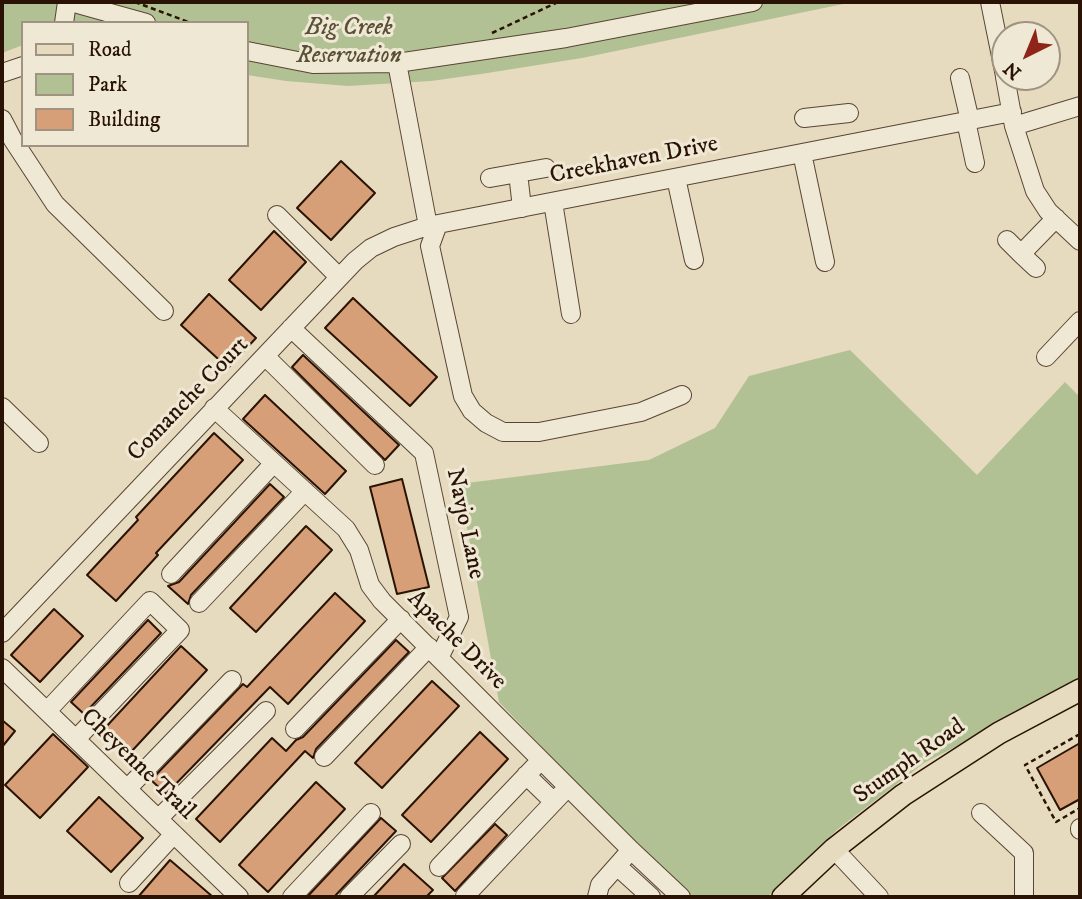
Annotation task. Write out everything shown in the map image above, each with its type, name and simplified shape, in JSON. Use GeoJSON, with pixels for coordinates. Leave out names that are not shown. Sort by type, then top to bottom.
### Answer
{"type":"FeatureCollection","features":[{"type":"Feature","properties":{"kind":"main road","name":"Stumph Road"},"geometry":{"type":"LineString","coordinates":[[783,897],[834,849],[903,795],[999,733],[1080,690]]}},
{"type":"Feature","properties":{"kind":"street"},"geometry":{"type":"LineString","coordinates":[[64,21],[69,2],[139,21]]}},
{"type":"Feature","properties":{"kind":"street"},"geometry":{"type":"LineString","coordinates":[[248,51],[313,64],[397,63],[566,38],[753,2]]}},
{"type":"Feature","properties":{"kind":"street"},"geometry":{"type":"LineString","coordinates":[[990,2],[994,21]]}},
{"type":"Feature","properties":{"kind":"street"},"geometry":{"type":"LineString","coordinates":[[397,63],[433,225],[430,246],[463,397],[472,411],[503,432],[539,432],[640,412],[682,395]]}},
{"type":"Feature","properties":{"kind":"street"},"geometry":{"type":"LineString","coordinates":[[2,74],[21,66]]}},
{"type":"Feature","properties":{"kind":"street"},"geometry":{"type":"LineString","coordinates":[[960,78],[975,163]]}},
{"type":"Feature","properties":{"kind":"street"},"geometry":{"type":"LineString","coordinates":[[1008,91],[1013,119],[1035,191],[1056,218],[1080,241]]}},
{"type":"Feature","properties":{"kind":"street","name":"Creekhaven Drive"},"geometry":{"type":"LineString","coordinates":[[433,225],[968,121],[1013,119],[1080,106]]}},
{"type":"Feature","properties":{"kind":"street"},"geometry":{"type":"LineString","coordinates":[[804,118],[849,113]]}},
{"type":"Feature","properties":{"kind":"street"},"geometry":{"type":"LineString","coordinates":[[830,115],[835,147]]}},
{"type":"Feature","properties":{"kind":"street"},"geometry":{"type":"LineString","coordinates":[[2,119],[55,204],[164,311]]}},
{"type":"Feature","properties":{"kind":"street"},"geometry":{"type":"LineString","coordinates":[[802,153],[825,262]]}},
{"type":"Feature","properties":{"kind":"street"},"geometry":{"type":"LineString","coordinates":[[490,178],[546,168]]}},
{"type":"Feature","properties":{"kind":"street"},"geometry":{"type":"LineString","coordinates":[[518,173],[522,208]]}},
{"type":"Feature","properties":{"kind":"street"},"geometry":{"type":"LineString","coordinates":[[676,178],[694,260]]}},
{"type":"Feature","properties":{"kind":"street"},"geometry":{"type":"LineString","coordinates":[[553,202],[571,314]]}},
{"type":"Feature","properties":{"kind":"street"},"geometry":{"type":"LineString","coordinates":[[277,215],[339,277]]}},
{"type":"Feature","properties":{"kind":"street"},"geometry":{"type":"LineString","coordinates":[[1021,254],[1056,218]]}},
{"type":"Feature","properties":{"kind":"street","name":"Comanche Court"},"geometry":{"type":"LineString","coordinates":[[2,633],[339,277],[371,248],[394,237],[433,225]]}},
{"type":"Feature","properties":{"kind":"street"},"geometry":{"type":"LineString","coordinates":[[1007,240],[1037,268]]}},
{"type":"Feature","properties":{"kind":"street"},"geometry":{"type":"LineString","coordinates":[[1046,357],[1080,321]]}},
{"type":"Feature","properties":{"kind":"street","name":"Navjo Lane"},"geometry":{"type":"LineString","coordinates":[[291,328],[424,453],[459,617],[434,652],[324,757]]}},
{"type":"Feature","properties":{"kind":"street"},"geometry":{"type":"LineString","coordinates":[[265,356],[375,465]]}},
{"type":"Feature","properties":{"kind":"street"},"geometry":{"type":"LineString","coordinates":[[2,407],[39,443]]}},
{"type":"Feature","properties":{"kind":"street","name":"Apache Drive"},"geometry":{"type":"LineString","coordinates":[[214,408],[346,529],[359,550],[370,585],[401,620],[681,897]]}},
{"type":"Feature","properties":{"kind":"street"},"geometry":{"type":"LineString","coordinates":[[171,574],[274,463]]}},
{"type":"Feature","properties":{"kind":"street"},"geometry":{"type":"LineString","coordinates":[[199,603],[305,491]]}},
{"type":"Feature","properties":{"kind":"street"},"geometry":{"type":"LineString","coordinates":[[47,711],[150,601],[180,630],[76,739]]}},
{"type":"Feature","properties":{"kind":"street"},"geometry":{"type":"LineString","coordinates":[[295,729],[401,620]]}},
{"type":"Feature","properties":{"kind":"street","name":"Cheyenne Trail"},"geometry":{"type":"LineString","coordinates":[[2,667],[239,897]]}},
{"type":"Feature","properties":{"kind":"street"},"geometry":{"type":"LineString","coordinates":[[127,789],[233,681]]}},
{"type":"Feature","properties":{"kind":"street"},"geometry":{"type":"LineString","coordinates":[[159,819],[266,711]]}},
{"type":"Feature","properties":{"kind":"street"},"geometry":{"type":"LineString","coordinates":[[439,867],[541,760]]}},
{"type":"Feature","properties":{"kind":"street"},"geometry":{"type":"LineString","coordinates":[[526,775],[554,802]]}},
{"type":"Feature","properties":{"kind":"street"},"geometry":{"type":"LineString","coordinates":[[466,896],[568,787]]}},
{"type":"Feature","properties":{"kind":"street"},"geometry":{"type":"LineString","coordinates":[[292,897],[371,813]]}},
{"type":"Feature","properties":{"kind":"street"},"geometry":{"type":"LineString","coordinates":[[981,813],[1024,853],[1024,897]]}},
{"type":"Feature","properties":{"kind":"street"},"geometry":{"type":"LineString","coordinates":[[129,883],[174,834]]}},
{"type":"Feature","properties":{"kind":"street"},"geometry":{"type":"LineString","coordinates":[[349,897],[401,844]]}},
{"type":"Feature","properties":{"kind":"street"},"geometry":{"type":"LineString","coordinates":[[834,849],[879,897]]}},
{"type":"Feature","properties":{"kind":"street"},"geometry":{"type":"LineString","coordinates":[[597,897],[600,885],[631,850]]}},
{"type":"Feature","properties":{"kind":"street"},"geometry":{"type":"LineString","coordinates":[[617,866],[651,897]]}},
{"type":"Feature","properties":{"kind":"path"},"geometry":{"type":"LineString","coordinates":[[135,2],[186,21]]}},
{"type":"Feature","properties":{"kind":"path"},"geometry":{"type":"LineString","coordinates":[[491,33],[558,2]]}},
{"type":"Feature","properties":{"kind":"path"},"geometry":{"type":"LineString","coordinates":[[1080,734],[1025,765],[1056,822],[1080,808]]}},
{"type":"Feature","properties":{"kind":"green space","name":"Big Creek Reservation"},"geometry":{"type":"Polygon","coordinates":[[[2,2],[853,2],[582,58],[431,81],[348,86],[248,75],[248,21],[21,21],[21,46],[2,53],[2,2]]]}},
{"type":"Feature","properties":{"kind":"green space"},"geometry":{"type":"Polygon","coordinates":[[[850,350],[977,475],[1065,382],[1080,397],[1080,680],[924,763],[838,829],[767,897],[692,897],[638,847],[499,702],[459,484],[649,460],[715,428],[749,376],[850,350]]]}},
{"type":"Feature","properties":{"kind":"building"},"geometry":{"type":"Polygon","coordinates":[[[341,161],[375,193],[331,240],[297,208],[341,161]]]}},
{"type":"Feature","properties":{"kind":"building"},"geometry":{"type":"Polygon","coordinates":[[[274,231],[306,262],[261,310],[229,280],[274,231]]]}},
{"type":"Feature","properties":{"kind":"building"},"geometry":{"type":"Polygon","coordinates":[[[209,294],[256,338],[228,368],[181,325],[209,294]]]}},
{"type":"Feature","properties":{"kind":"building"},"geometry":{"type":"Polygon","coordinates":[[[353,298],[437,377],[410,406],[325,328],[353,298]]]}},
{"type":"Feature","properties":{"kind":"building"},"geometry":{"type":"Polygon","coordinates":[[[303,355],[399,445],[385,460],[292,367],[303,355]]]}},
{"type":"Feature","properties":{"kind":"building"},"geometry":{"type":"Polygon","coordinates":[[[265,395],[346,471],[325,494],[243,419],[265,395]]]}},
{"type":"Feature","properties":{"kind":"building"},"geometry":{"type":"Polygon","coordinates":[[[214,433],[243,460],[156,553],[158,555],[116,601],[87,575],[138,520],[136,517],[214,433]]]}},
{"type":"Feature","properties":{"kind":"building"},"geometry":{"type":"Polygon","coordinates":[[[402,479],[429,587],[397,594],[370,487],[402,479]]]}},
{"type":"Feature","properties":{"kind":"building"},"geometry":{"type":"Polygon","coordinates":[[[270,484],[284,497],[191,595],[188,604],[168,586],[179,582],[270,484]]]}},
{"type":"Feature","properties":{"kind":"building"},"geometry":{"type":"Polygon","coordinates":[[[306,526],[332,550],[256,632],[230,608],[306,526]]]}},
{"type":"Feature","properties":{"kind":"building"},"geometry":{"type":"Polygon","coordinates":[[[335,593],[365,621],[288,704],[270,687],[166,794],[151,780],[243,684],[247,687],[335,593]]]}},
{"type":"Feature","properties":{"kind":"building"},"geometry":{"type":"Polygon","coordinates":[[[54,609],[83,636],[40,682],[11,655],[54,609]]]}},
{"type":"Feature","properties":{"kind":"building"},"geometry":{"type":"Polygon","coordinates":[[[148,620],[161,633],[84,714],[71,702],[148,620]]]}},
{"type":"Feature","properties":{"kind":"building"},"geometry":{"type":"Polygon","coordinates":[[[396,640],[409,652],[316,749],[313,758],[305,751],[220,842],[196,819],[272,738],[286,751],[296,740],[303,737],[396,640]]]}},
{"type":"Feature","properties":{"kind":"building"},"geometry":{"type":"Polygon","coordinates":[[[181,646],[207,670],[131,752],[105,728],[181,646]]]}},
{"type":"Feature","properties":{"kind":"building"},"geometry":{"type":"Polygon","coordinates":[[[432,681],[459,706],[382,788],[355,763],[432,681]]]}},
{"type":"Feature","properties":{"kind":"building"},"geometry":{"type":"Polygon","coordinates":[[[2,720],[15,731],[2,747],[2,720]]]}},
{"type":"Feature","properties":{"kind":"building"},"geometry":{"type":"Polygon","coordinates":[[[480,732],[508,759],[431,842],[402,815],[480,732]]]}},
{"type":"Feature","properties":{"kind":"building"},"geometry":{"type":"Polygon","coordinates":[[[53,734],[88,767],[40,818],[5,785],[53,734]]]}},
{"type":"Feature","properties":{"kind":"building"},"geometry":{"type":"Polygon","coordinates":[[[1080,743],[1080,799],[1060,810],[1037,768],[1080,743]]]}},
{"type":"Feature","properties":{"kind":"building"},"geometry":{"type":"Polygon","coordinates":[[[316,782],[345,809],[268,892],[239,865],[316,782]]]}},
{"type":"Feature","properties":{"kind":"building"},"geometry":{"type":"Polygon","coordinates":[[[99,797],[143,838],[111,872],[67,831],[99,797]]]}},
{"type":"Feature","properties":{"kind":"building"},"geometry":{"type":"Polygon","coordinates":[[[381,818],[396,831],[334,897],[307,897],[381,818]]]}},
{"type":"Feature","properties":{"kind":"building"},"geometry":{"type":"Polygon","coordinates":[[[495,824],[507,835],[455,891],[442,878],[495,824]]]}},
{"type":"Feature","properties":{"kind":"building"},"geometry":{"type":"Polygon","coordinates":[[[170,860],[213,897],[138,897],[170,860]]]}},
{"type":"Feature","properties":{"kind":"building"},"geometry":{"type":"Polygon","coordinates":[[[404,864],[433,890],[426,897],[373,897],[404,864]]]}}]}
